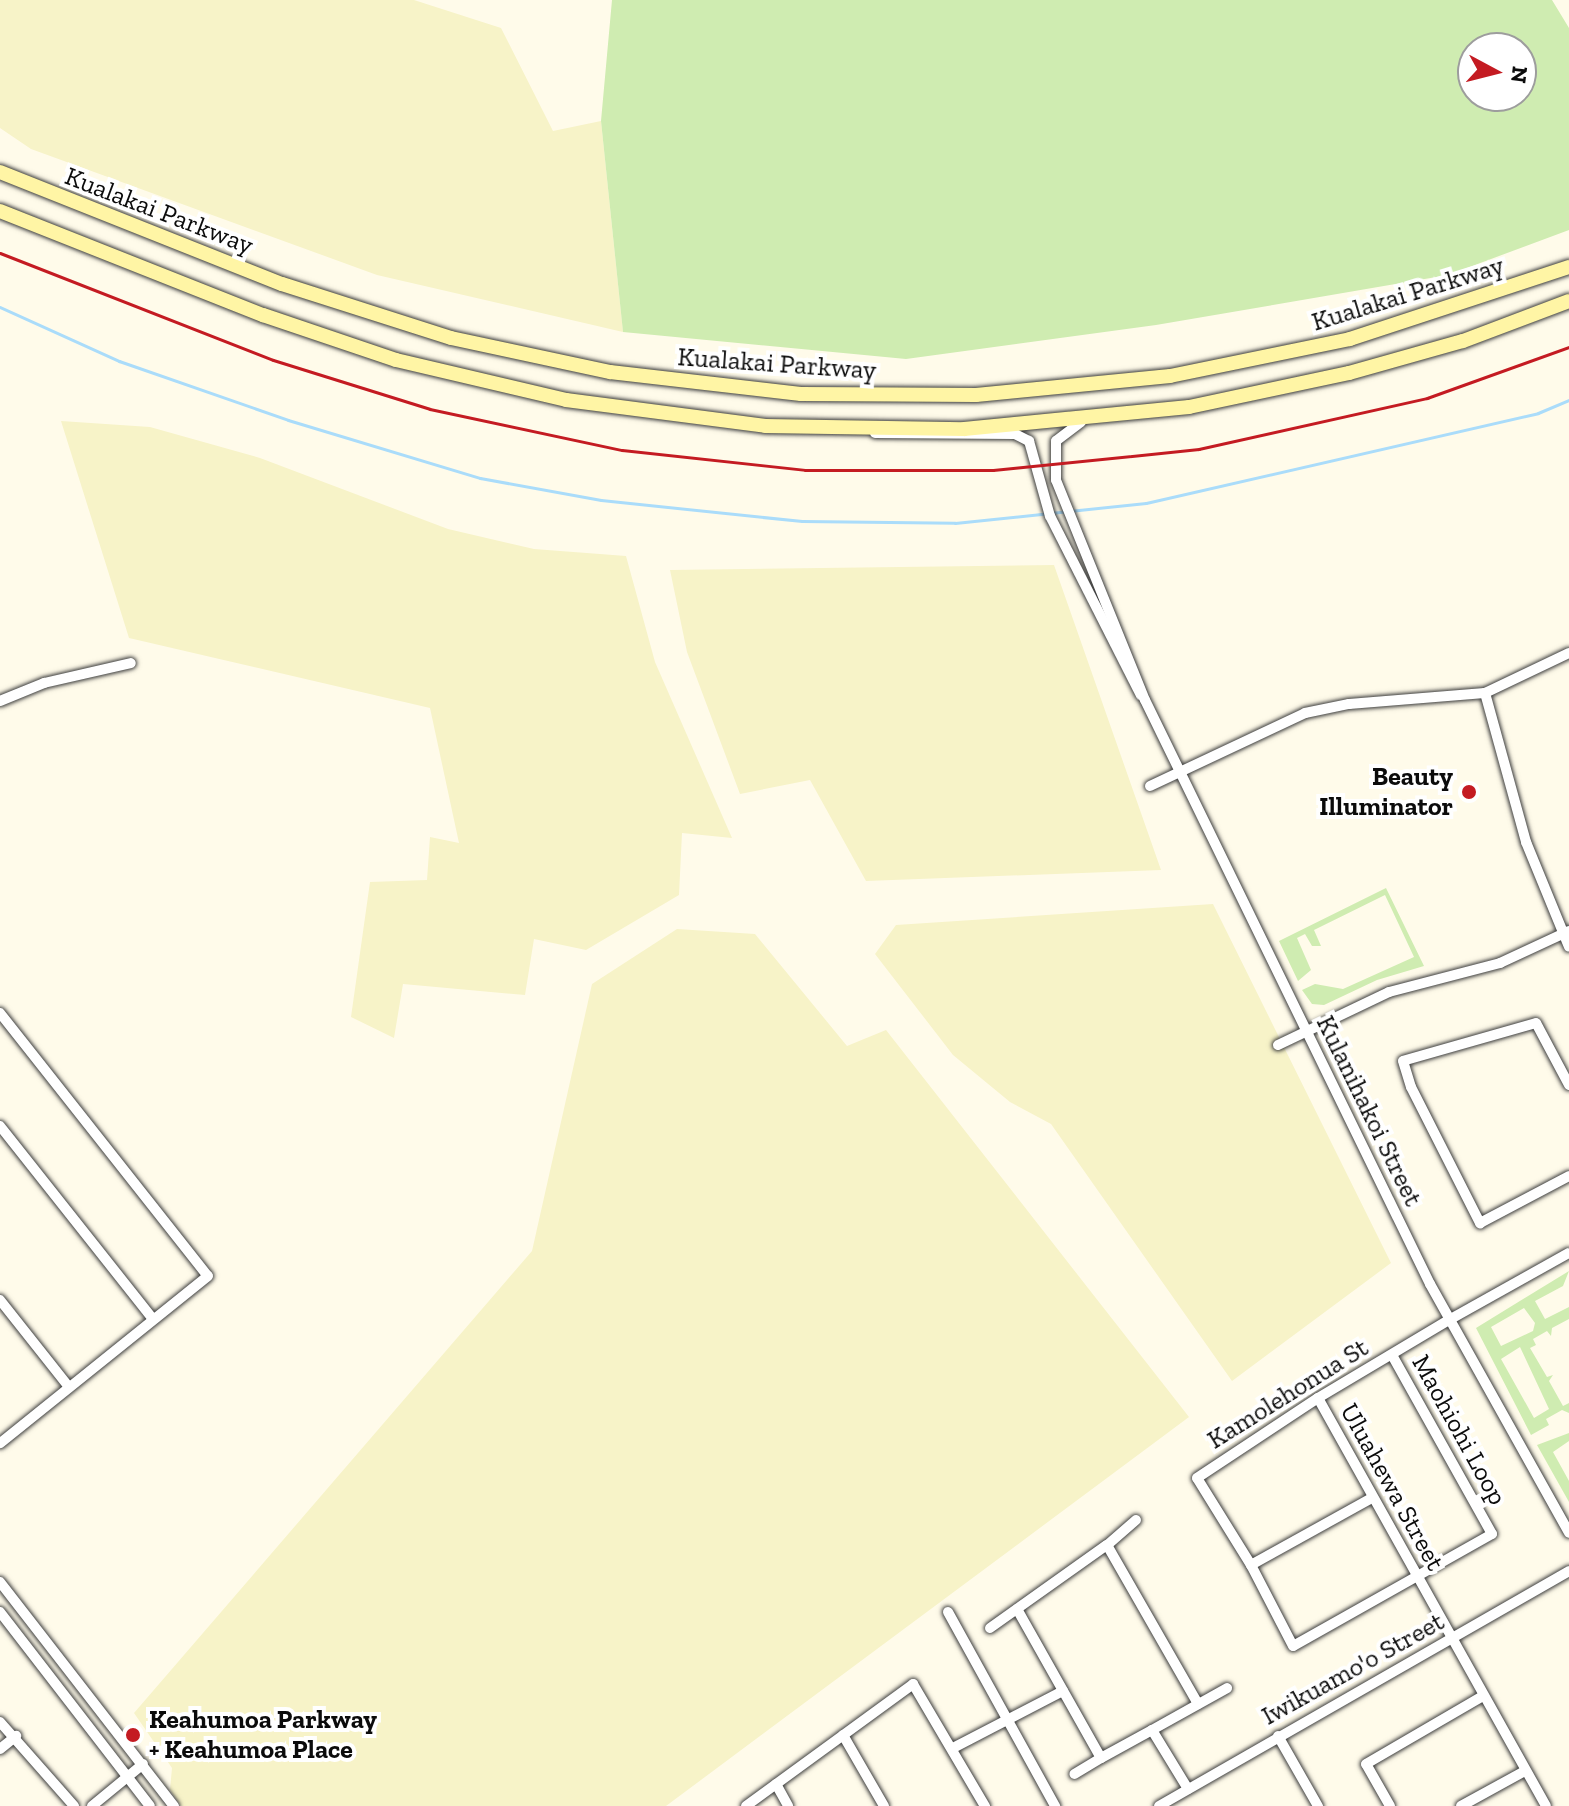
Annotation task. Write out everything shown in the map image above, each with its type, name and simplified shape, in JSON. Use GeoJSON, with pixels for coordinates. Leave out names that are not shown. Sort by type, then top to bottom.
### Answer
{"type":"FeatureCollection","features":[{"type":"Feature","properties":{"kind":"main road","name":"Kualakai Parkway"},"geometry":{"type":"LineString","coordinates":[[0,173],[282,284],[451,338],[625,375],[801,394],[976,395],[1170,376],[1350,339],[1569,267]]}},
{"type":"Feature","properties":{"kind":"main road"},"geometry":{"type":"LineString","coordinates":[[0,211],[263,315],[447,373],[647,414],[841,429],[1090,420],[1237,398],[1349,373],[1463,341],[1569,301]]}},
{"type":"Feature","properties":{"kind":"street","name":"Kulanihakoi Street"},"geometry":{"type":"LineString","coordinates":[[1090,420],[1060,434],[1053,462],[1062,501],[1145,700]]}},
{"type":"Feature","properties":{"kind":"street","name":"Kulanihakoi Street"},"geometry":{"type":"LineString","coordinates":[[841,429],[916,437],[1015,434],[1033,447],[1047,509],[1066,550],[1145,700],[1449,1320],[1569,1533]]}},
{"type":"Feature","properties":{"kind":"street"},"geometry":{"type":"LineString","coordinates":[[1150,786],[1319,709],[1485,693],[1569,653]]}},
{"type":"Feature","properties":{"kind":"street"},"geometry":{"type":"LineString","coordinates":[[0,701],[44,683],[131,663]]}},
{"type":"Feature","properties":{"kind":"street"},"geometry":{"type":"LineString","coordinates":[[1485,693],[1526,842],[1566,933],[1569,947]]}},
{"type":"Feature","properties":{"kind":"street"},"geometry":{"type":"LineString","coordinates":[[1278,1045],[1389,992],[1490,966],[1566,933]]}},
{"type":"Feature","properties":{"kind":"street"},"geometry":{"type":"LineString","coordinates":[[0,1013],[208,1276],[0,1443]]}},
{"type":"Feature","properties":{"kind":"street"},"geometry":{"type":"LineString","coordinates":[[1568,1079],[1536,1023],[1403,1061],[1411,1087],[1480,1223],[1569,1176]]}},
{"type":"Feature","properties":{"kind":"street"},"geometry":{"type":"LineString","coordinates":[[0,1126],[153,1319]]}},
{"type":"Feature","properties":{"kind":"street","name":"Kamolehonua St"},"geometry":{"type":"LineString","coordinates":[[1417,1579],[1293,1646],[1251,1565],[1197,1478],[1318,1398],[1569,1253]]}},
{"type":"Feature","properties":{"kind":"street"},"geometry":{"type":"LineString","coordinates":[[0,1300],[69,1387]]}},
{"type":"Feature","properties":{"kind":"street","name":"Maohiohi Loop"},"geometry":{"type":"LineString","coordinates":[[1392,1355],[1492,1534],[1417,1579]]}},
{"type":"Feature","properties":{"kind":"street","name":"Uluahewa Street"},"geometry":{"type":"LineString","coordinates":[[1318,1398],[1546,1806]]}},
{"type":"Feature","properties":{"kind":"street"},"geometry":{"type":"LineString","coordinates":[[1251,1565],[1372,1498]]}},
{"type":"Feature","properties":{"kind":"street"},"geometry":{"type":"LineString","coordinates":[[990,1628],[1107,1545],[1136,1520]]}},
{"type":"Feature","properties":{"kind":"street"},"geometry":{"type":"LineString","coordinates":[[1107,1545],[1198,1704]]}},
{"type":"Feature","properties":{"kind":"street","name":"Iwikuamo'o Street"},"geometry":{"type":"LineString","coordinates":[[1159,1806],[1569,1571]]}},
{"type":"Feature","properties":{"kind":"street"},"geometry":{"type":"LineString","coordinates":[[0,1582],[174,1806]]}},
{"type":"Feature","properties":{"kind":"street"},"geometry":{"type":"LineString","coordinates":[[1017,1609],[1101,1758]]}},
{"type":"Feature","properties":{"kind":"street"},"geometry":{"type":"LineString","coordinates":[[0,1612],[150,1806]]}},
{"type":"Feature","properties":{"kind":"street"},"geometry":{"type":"LineString","coordinates":[[948,1612],[1055,1806]]}},
{"type":"Feature","properties":{"kind":"street"},"geometry":{"type":"LineString","coordinates":[[746,1806],[913,1684],[985,1806]]}},
{"type":"Feature","properties":{"kind":"street"},"geometry":{"type":"LineString","coordinates":[[1074,1774],[1227,1688]]}},
{"type":"Feature","properties":{"kind":"street"},"geometry":{"type":"LineString","coordinates":[[953,1748],[1063,1691]]}},
{"type":"Feature","properties":{"kind":"street"},"geometry":{"type":"LineString","coordinates":[[1390,1806],[1366,1764],[1483,1696]]}},
{"type":"Feature","properties":{"kind":"street"},"geometry":{"type":"LineString","coordinates":[[0,1722],[16,1736],[74,1806]]}},
{"type":"Feature","properties":{"kind":"street"},"geometry":{"type":"LineString","coordinates":[[1152,1730],[1188,1789]]}},
{"type":"Feature","properties":{"kind":"street"},"geometry":{"type":"LineString","coordinates":[[843,1735],[884,1806]]}},
{"type":"Feature","properties":{"kind":"street"},"geometry":{"type":"LineString","coordinates":[[0,1749],[16,1736]]}},
{"type":"Feature","properties":{"kind":"street"},"geometry":{"type":"LineString","coordinates":[[1278,1736],[1318,1806]]}},
{"type":"Feature","properties":{"kind":"street"},"geometry":{"type":"LineString","coordinates":[[92,1806],[143,1764]]}},
{"type":"Feature","properties":{"kind":"street"},"geometry":{"type":"LineString","coordinates":[[1461,1806],[1525,1771]]}},
{"type":"Feature","properties":{"kind":"street"},"geometry":{"type":"LineString","coordinates":[[776,1784],[788,1806]]}},
{"type":"Feature","properties":{"kind":"shaded area"},"geometry":{"type":"Polygon","coordinates":[[[0,0],[414,0],[501,28],[553,131],[601,121],[623,332],[377,275],[31,149],[0,128],[0,0]]]}},
{"type":"Feature","properties":{"kind":"shaded area"},"geometry":{"type":"Polygon","coordinates":[[[61,421],[150,427],[260,458],[448,529],[534,549],[626,556],[655,662],[732,838],[682,833],[679,895],[586,950],[534,939],[525,995],[403,984],[394,1038],[351,1017],[370,882],[427,880],[430,837],[459,843],[430,708],[129,638],[61,421]]]}},
{"type":"Feature","properties":{"kind":"shaded area"},"geometry":{"type":"Polygon","coordinates":[[[1054,565],[1161,870],[866,881],[810,780],[740,794],[687,652],[670,570],[1054,565]]]}},
{"type":"Feature","properties":{"kind":"shaded area"},"geometry":{"type":"Polygon","coordinates":[[[1213,904],[1391,1263],[1232,1381],[1051,1124],[1010,1102],[953,1055],[875,954],[896,925],[1213,904]]]}},
{"type":"Feature","properties":{"kind":"shaded area"},"geometry":{"type":"Polygon","coordinates":[[[677,929],[755,934],[847,1046],[886,1030],[1189,1417],[666,1806],[181,1806],[170,1790],[172,1768],[134,1713],[532,1251],[592,984],[677,929]]]}},
{"type":"Feature","properties":{"kind":"green space"},"geometry":{"type":"Polygon","coordinates":[[[612,0],[1552,0],[1569,28],[1569,230],[1448,275],[1156,325],[906,359],[623,332],[601,121],[612,0]]]}},
{"type":"Feature","properties":{"kind":"green space"},"geometry":{"type":"Polygon","coordinates":[[[1386,888],[1424,966],[1377,980],[1324,1005],[1312,1004],[1302,990],[1315,984],[1343,989],[1414,957],[1385,895],[1314,930],[1321,946],[1312,946],[1305,934],[1297,938],[1311,970],[1298,981],[1279,941],[1386,888]]]}},
{"type":"Feature","properties":{"kind":"green space"},"geometry":{"type":"Polygon","coordinates":[[[1569,1271],[1563,1286],[1535,1301],[1545,1319],[1569,1307],[1569,1319],[1552,1328],[1551,1336],[1547,1331],[1533,1339],[1536,1345],[1530,1348],[1547,1377],[1553,1375],[1549,1381],[1563,1406],[1569,1403],[1569,1413],[1562,1410],[1546,1419],[1549,1425],[1531,1435],[1476,1328],[1569,1271]],[[1524,1308],[1491,1327],[1501,1346],[1533,1331],[1535,1323],[1524,1308]],[[1520,1347],[1501,1359],[1534,1418],[1549,1409],[1520,1347]]]}},
{"type":"Feature","properties":{"kind":"green space"},"geometry":{"type":"Polygon","coordinates":[[[1569,1433],[1569,1441],[1553,1452],[1569,1481],[1569,1502],[1537,1445],[1569,1433]]]}},
{"type":"Feature","properties":{"kind":"waterway"},"geometry":{"type":"LineString","coordinates":[[0,307],[119,361],[288,420],[480,478],[601,500],[802,521],[955,523],[1146,503],[1538,413],[1569,400]]}},
{"type":"Feature","properties":{"kind":"railway"},"geometry":{"type":"LineString","coordinates":[[0,253],[273,360],[430,409],[622,450],[805,470],[993,470],[1199,449],[1427,398],[1569,347]]}},
{"type":"Feature","properties":{"kind":"place","name":"Beauty Illuminator"},"geometry":{"type":"Point","coordinates":[1469,792]}},
{"type":"Feature","properties":{"kind":"place","name":"Keahumoa Parkway + Keahumoa Place"},"geometry":{"type":"Point","coordinates":[133,1735]}}]}
